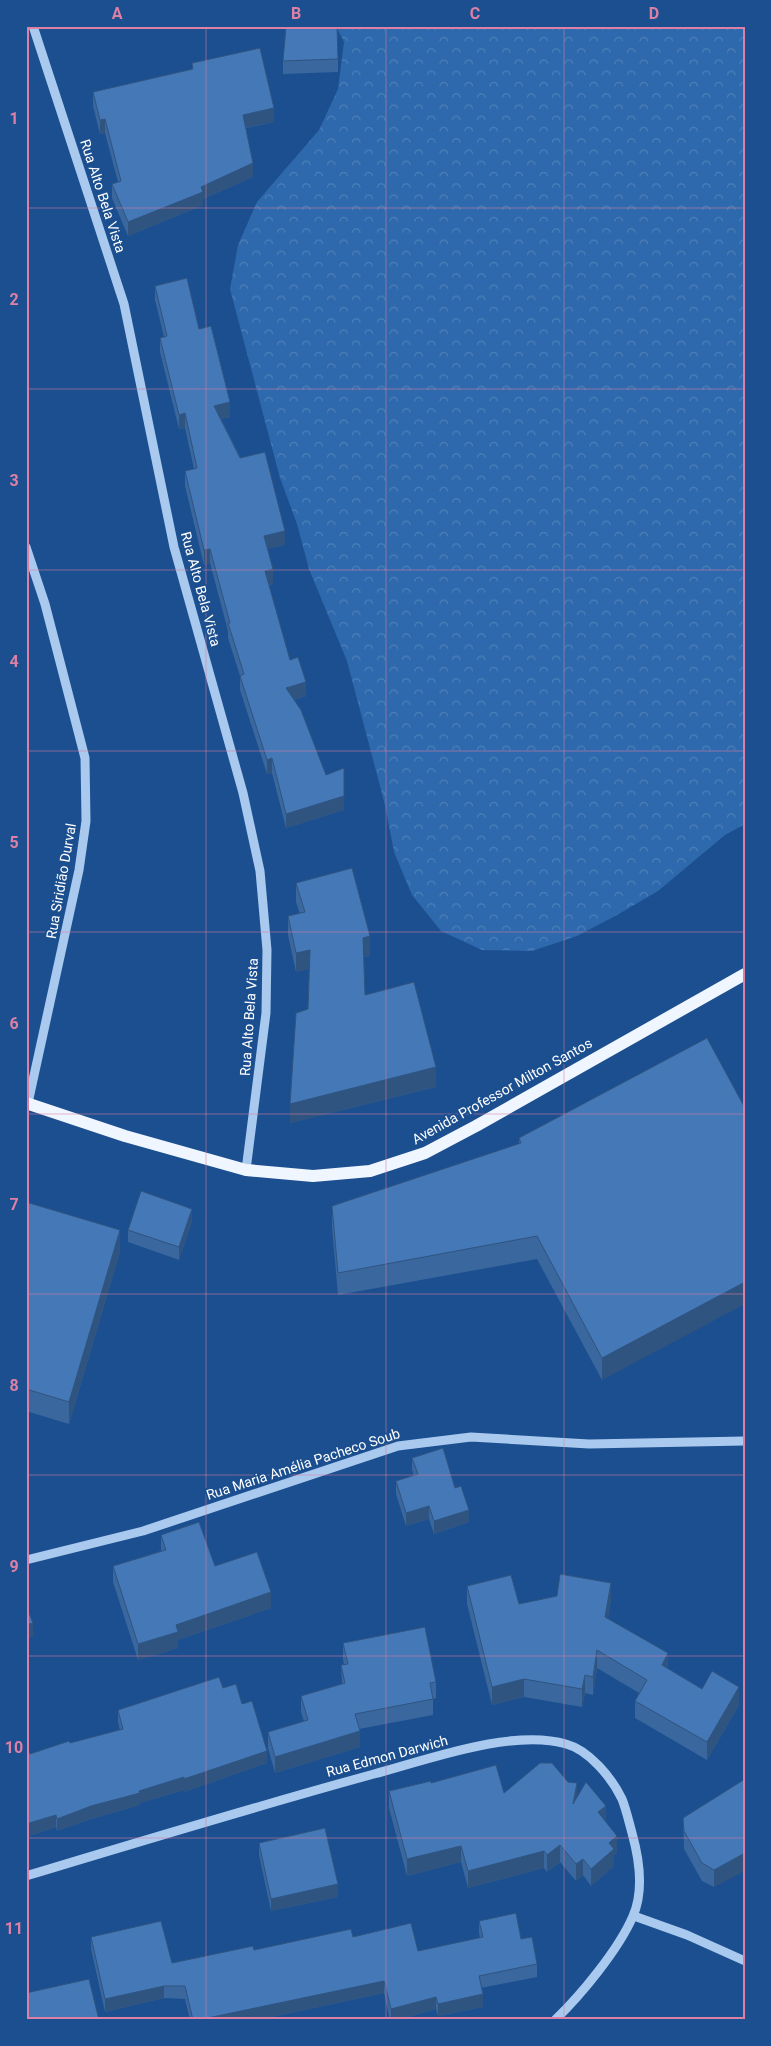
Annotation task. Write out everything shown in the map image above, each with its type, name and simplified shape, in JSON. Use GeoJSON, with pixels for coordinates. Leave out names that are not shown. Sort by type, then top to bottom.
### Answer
{"type":"FeatureCollection","features":[{"type":"Feature","properties":{"kind":"main road","name":"Avenida Professor Milton Santos"},"geometry":{"type":"LineString","coordinates":[[27,1103],[125,1136],[246,1170],[314,1176],[370,1172],[425,1153],[745,974]]}},
{"type":"Feature","properties":{"kind":"street","name":"Rua Alto Bela Vista"},"geometry":{"type":"LineString","coordinates":[[33,26],[124,304],[174,547],[243,793],[260,871],[267,950],[266,1013],[246,1170]]}},
{"type":"Feature","properties":{"kind":"street","name":"Rua Siridião Durval"},"geometry":{"type":"LineString","coordinates":[[26,547],[45,604],[85,758],[86,821],[79,870],[27,1103]]}},
{"type":"Feature","properties":{"kind":"street","name":"Rua Maria Amélia Pacheco Soub"},"geometry":{"type":"LineString","coordinates":[[26,1560],[143,1531],[398,1446],[471,1437],[589,1444],[745,1441]]}},
{"type":"Feature","properties":{"kind":"street","name":"Rua Edmon Darwich"},"geometry":{"type":"LineString","coordinates":[[26,1876],[249,1808],[483,1745],[525,1739],[566,1744],[586,1752],[600,1767],[621,1798],[639,1857],[640,1879],[634,1916]]}},
{"type":"Feature","properties":{"kind":"street"},"geometry":{"type":"LineString","coordinates":[[555,2020],[569,2006],[611,1954],[634,1916],[687,1935],[745,1961]]}},
{"type":"Feature","properties":{"kind":"green space"},"geometry":{"type":"Polygon","coordinates":[[[336,26],[745,26],[745,824],[725,835],[658,891],[577,936],[532,951],[482,950],[441,931],[412,895],[394,852],[385,805],[347,661],[309,569],[297,524],[280,478],[230,289],[238,245],[257,202],[319,130],[338,89],[344,42],[336,26]]]}},
{"type":"Feature","properties":{"kind":"building"},"geometry":{"type":"Polygon","coordinates":[[[286,26],[337,26],[338,59],[283,61],[286,26]]]}},
{"type":"Feature","properties":{"kind":"building"},"geometry":{"type":"Polygon","coordinates":[[[260,48],[274,108],[243,115],[253,163],[201,187],[203,192],[128,222],[112,184],[121,181],[105,119],[100,120],[93,92],[193,69],[192,63],[260,48]]]}},
{"type":"Feature","properties":{"kind":"building"},"geometry":{"type":"Polygon","coordinates":[[[187,278],[199,329],[211,326],[230,402],[214,406],[240,458],[265,452],[285,531],[264,536],[273,569],[265,571],[290,660],[298,657],[306,682],[286,688],[301,710],[326,775],[344,768],[344,796],[286,814],[272,758],[267,760],[240,676],[244,674],[228,623],[230,623],[210,549],[204,550],[185,471],[197,468],[185,413],[179,415],[160,338],[167,336],[155,286],[187,278]]]}},
{"type":"Feature","properties":{"kind":"building"},"geometry":{"type":"Polygon","coordinates":[[[352,868],[370,936],[363,938],[365,995],[414,982],[436,1067],[290,1104],[296,1013],[308,1009],[310,950],[296,953],[288,916],[305,912],[296,883],[352,868]]]}},
{"type":"Feature","properties":{"kind":"building"},"geometry":{"type":"Polygon","coordinates":[[[707,1038],[745,1108],[745,1282],[602,1358],[537,1236],[338,1273],[332,1206],[521,1143],[519,1138],[707,1038]]]}},
{"type":"Feature","properties":{"kind":"building"},"geometry":{"type":"Polygon","coordinates":[[[141,1191],[192,1209],[179,1247],[128,1230],[141,1191]]]}},
{"type":"Feature","properties":{"kind":"building"},"geometry":{"type":"Polygon","coordinates":[[[26,1202],[120,1230],[69,1402],[26,1389],[26,1202]]]}},
{"type":"Feature","properties":{"kind":"building"},"geometry":{"type":"Polygon","coordinates":[[[443,1448],[455,1488],[461,1486],[469,1510],[434,1521],[429,1506],[406,1513],[396,1481],[418,1474],[412,1458],[443,1448]]]}},
{"type":"Feature","properties":{"kind":"building"},"geometry":{"type":"Polygon","coordinates":[[[199,1522],[215,1566],[257,1552],[271,1592],[176,1625],[178,1632],[138,1644],[113,1566],[166,1550],[161,1535],[199,1522]]]}},
{"type":"Feature","properties":{"kind":"building"},"geometry":{"type":"Polygon","coordinates":[[[560,1574],[611,1583],[605,1617],[668,1653],[662,1665],[702,1689],[712,1671],[739,1687],[707,1742],[635,1701],[647,1680],[597,1650],[593,1677],[585,1675],[582,1689],[524,1679],[492,1687],[467,1586],[511,1575],[519,1604],[557,1596],[560,1574]]]}},
{"type":"Feature","properties":{"kind":"building"},"geometry":{"type":"Polygon","coordinates":[[[26,1606],[33,1623],[26,1625],[26,1606]]]}},
{"type":"Feature","properties":{"kind":"building"},"geometry":{"type":"Polygon","coordinates":[[[425,1627],[436,1682],[430,1683],[433,1699],[355,1714],[360,1731],[275,1757],[268,1732],[308,1720],[301,1696],[345,1683],[341,1665],[348,1664],[343,1643],[425,1627]]]}},
{"type":"Feature","properties":{"kind":"building"},"geometry":{"type":"Polygon","coordinates":[[[219,1677],[223,1688],[236,1684],[242,1704],[252,1701],[267,1751],[184,1779],[184,1777],[139,1791],[140,1793],[91,1806],[57,1819],[56,1815],[26,1824],[26,1742],[30,1754],[69,1741],[70,1743],[123,1729],[118,1710],[219,1677]]]}},
{"type":"Feature","properties":{"kind":"building"},"geometry":{"type":"Polygon","coordinates":[[[540,1763],[552,1763],[568,1782],[577,1783],[573,1804],[586,1782],[606,1806],[598,1812],[617,1836],[609,1843],[614,1849],[591,1869],[583,1859],[576,1864],[560,1845],[547,1855],[544,1851],[468,1871],[461,1846],[407,1859],[389,1791],[431,1781],[431,1783],[496,1765],[504,1793],[540,1763]]]}},
{"type":"Feature","properties":{"kind":"building"},"geometry":{"type":"Polygon","coordinates":[[[745,1779],[745,1853],[714,1870],[702,1863],[684,1831],[683,1818],[745,1779]]]}},
{"type":"Feature","properties":{"kind":"building"},"geometry":{"type":"Polygon","coordinates":[[[325,1828],[338,1884],[271,1899],[259,1843],[325,1828]]]}},
{"type":"Feature","properties":{"kind":"building"},"geometry":{"type":"Polygon","coordinates":[[[516,1913],[521,1939],[532,1937],[537,1964],[479,1976],[483,1994],[438,2004],[436,1997],[391,2009],[384,1981],[198,2020],[193,2020],[185,1986],[164,1986],[105,1999],[91,1937],[161,1921],[172,1963],[253,1946],[254,1950],[351,1929],[353,1937],[411,1923],[418,1951],[483,1937],[479,1921],[516,1913]]]}},
{"type":"Feature","properties":{"kind":"building"},"geometry":{"type":"Polygon","coordinates":[[[89,1979],[99,2020],[26,2020],[26,1993],[89,1979]]]}}]}
